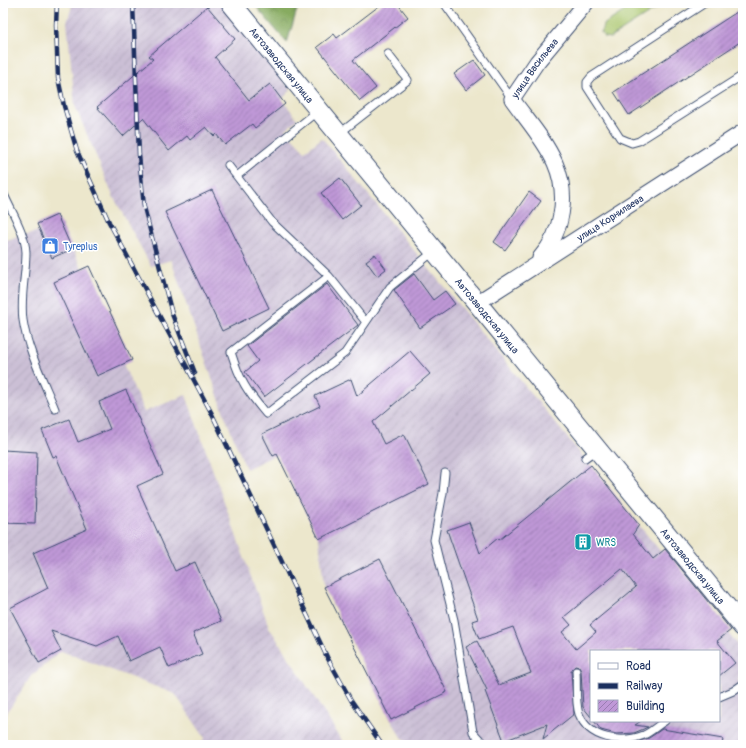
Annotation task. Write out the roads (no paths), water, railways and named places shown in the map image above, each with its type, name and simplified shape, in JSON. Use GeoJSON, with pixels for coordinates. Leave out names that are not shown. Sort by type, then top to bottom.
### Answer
{"type":"FeatureCollection","features":[{"type":"Feature","properties":{"kind":"street","name":"Автозаводская улица"},"geometry":{"type":"LineString","coordinates":[[231,3],[477,303],[591,453],[743,627]]}},
{"type":"Feature","properties":{"kind":"street","name":"улица Васильева"},"geometry":{"type":"LineString","coordinates":[[535,265],[549,249],[558,228],[563,207],[562,184],[555,163],[512,99],[538,62],[586,3]]}},
{"type":"Feature","properties":{"kind":"street","name":"улица Корнилаева"},"geometry":{"type":"LineString","coordinates":[[477,303],[743,132]]}},
{"type":"Feature","properties":{"kind":"lane"},"geometry":{"type":"LineString","coordinates":[[444,3],[512,99]]}},
{"type":"Feature","properties":{"kind":"lane"},"geometry":{"type":"LineString","coordinates":[[705,3],[591,77],[587,82],[587,88],[620,138],[632,142],[639,141],[743,75]]}},
{"type":"Feature","properties":{"kind":"lane"},"geometry":{"type":"LineString","coordinates":[[338,134],[408,80],[388,54]]}},
{"type":"Feature","properties":{"kind":"lane"},"geometry":{"type":"LineString","coordinates":[[237,176],[319,110]]}},
{"type":"Feature","properties":{"kind":"lane"},"geometry":{"type":"LineString","coordinates":[[228,165],[272,222],[329,276],[365,321]]}},
{"type":"Feature","properties":{"kind":"lane"},"geometry":{"type":"LineString","coordinates":[[3,192],[23,236],[26,251],[22,302],[25,327],[55,409]]}},
{"type":"Feature","properties":{"kind":"lane"},"geometry":{"type":"LineString","coordinates":[[329,276],[231,352],[238,376],[248,392],[266,414],[345,353],[365,321],[390,288],[435,251]]}},
{"type":"Feature","properties":{"kind":"lane"},"geometry":{"type":"LineString","coordinates":[[445,473],[443,493],[434,540],[454,620],[472,732],[485,745]]}},
{"type":"Feature","properties":{"kind":"lane"},"geometry":{"type":"LineString","coordinates":[[576,671],[578,708],[585,725],[591,731],[607,737],[629,738],[644,735],[664,722]]}},
{"type":"Feature","properties":{"kind":"lane"},"geometry":{"type":"LineString","coordinates":[[720,697],[733,691],[743,684]]}},
{"type":"Feature","properties":{"kind":"railway"},"geometry":{"type":"LineString","coordinates":[[57,3],[56,25],[58,78],[64,106],[77,151],[109,222],[211,412],[327,657],[351,700],[382,745]]}},
{"type":"Feature","properties":{"kind":"railway"},"geometry":{"type":"LineString","coordinates":[[133,3],[139,155],[144,207],[172,314],[195,373]]}},
{"type":"Feature","properties":{"kind":"place","name":"Tyreplus"},"geometry":{"type":"Point","coordinates":[50,246]}},
{"type":"Feature","properties":{"kind":"place","name":"WRS"},"geometry":{"type":"Point","coordinates":[583,542]}}]}
